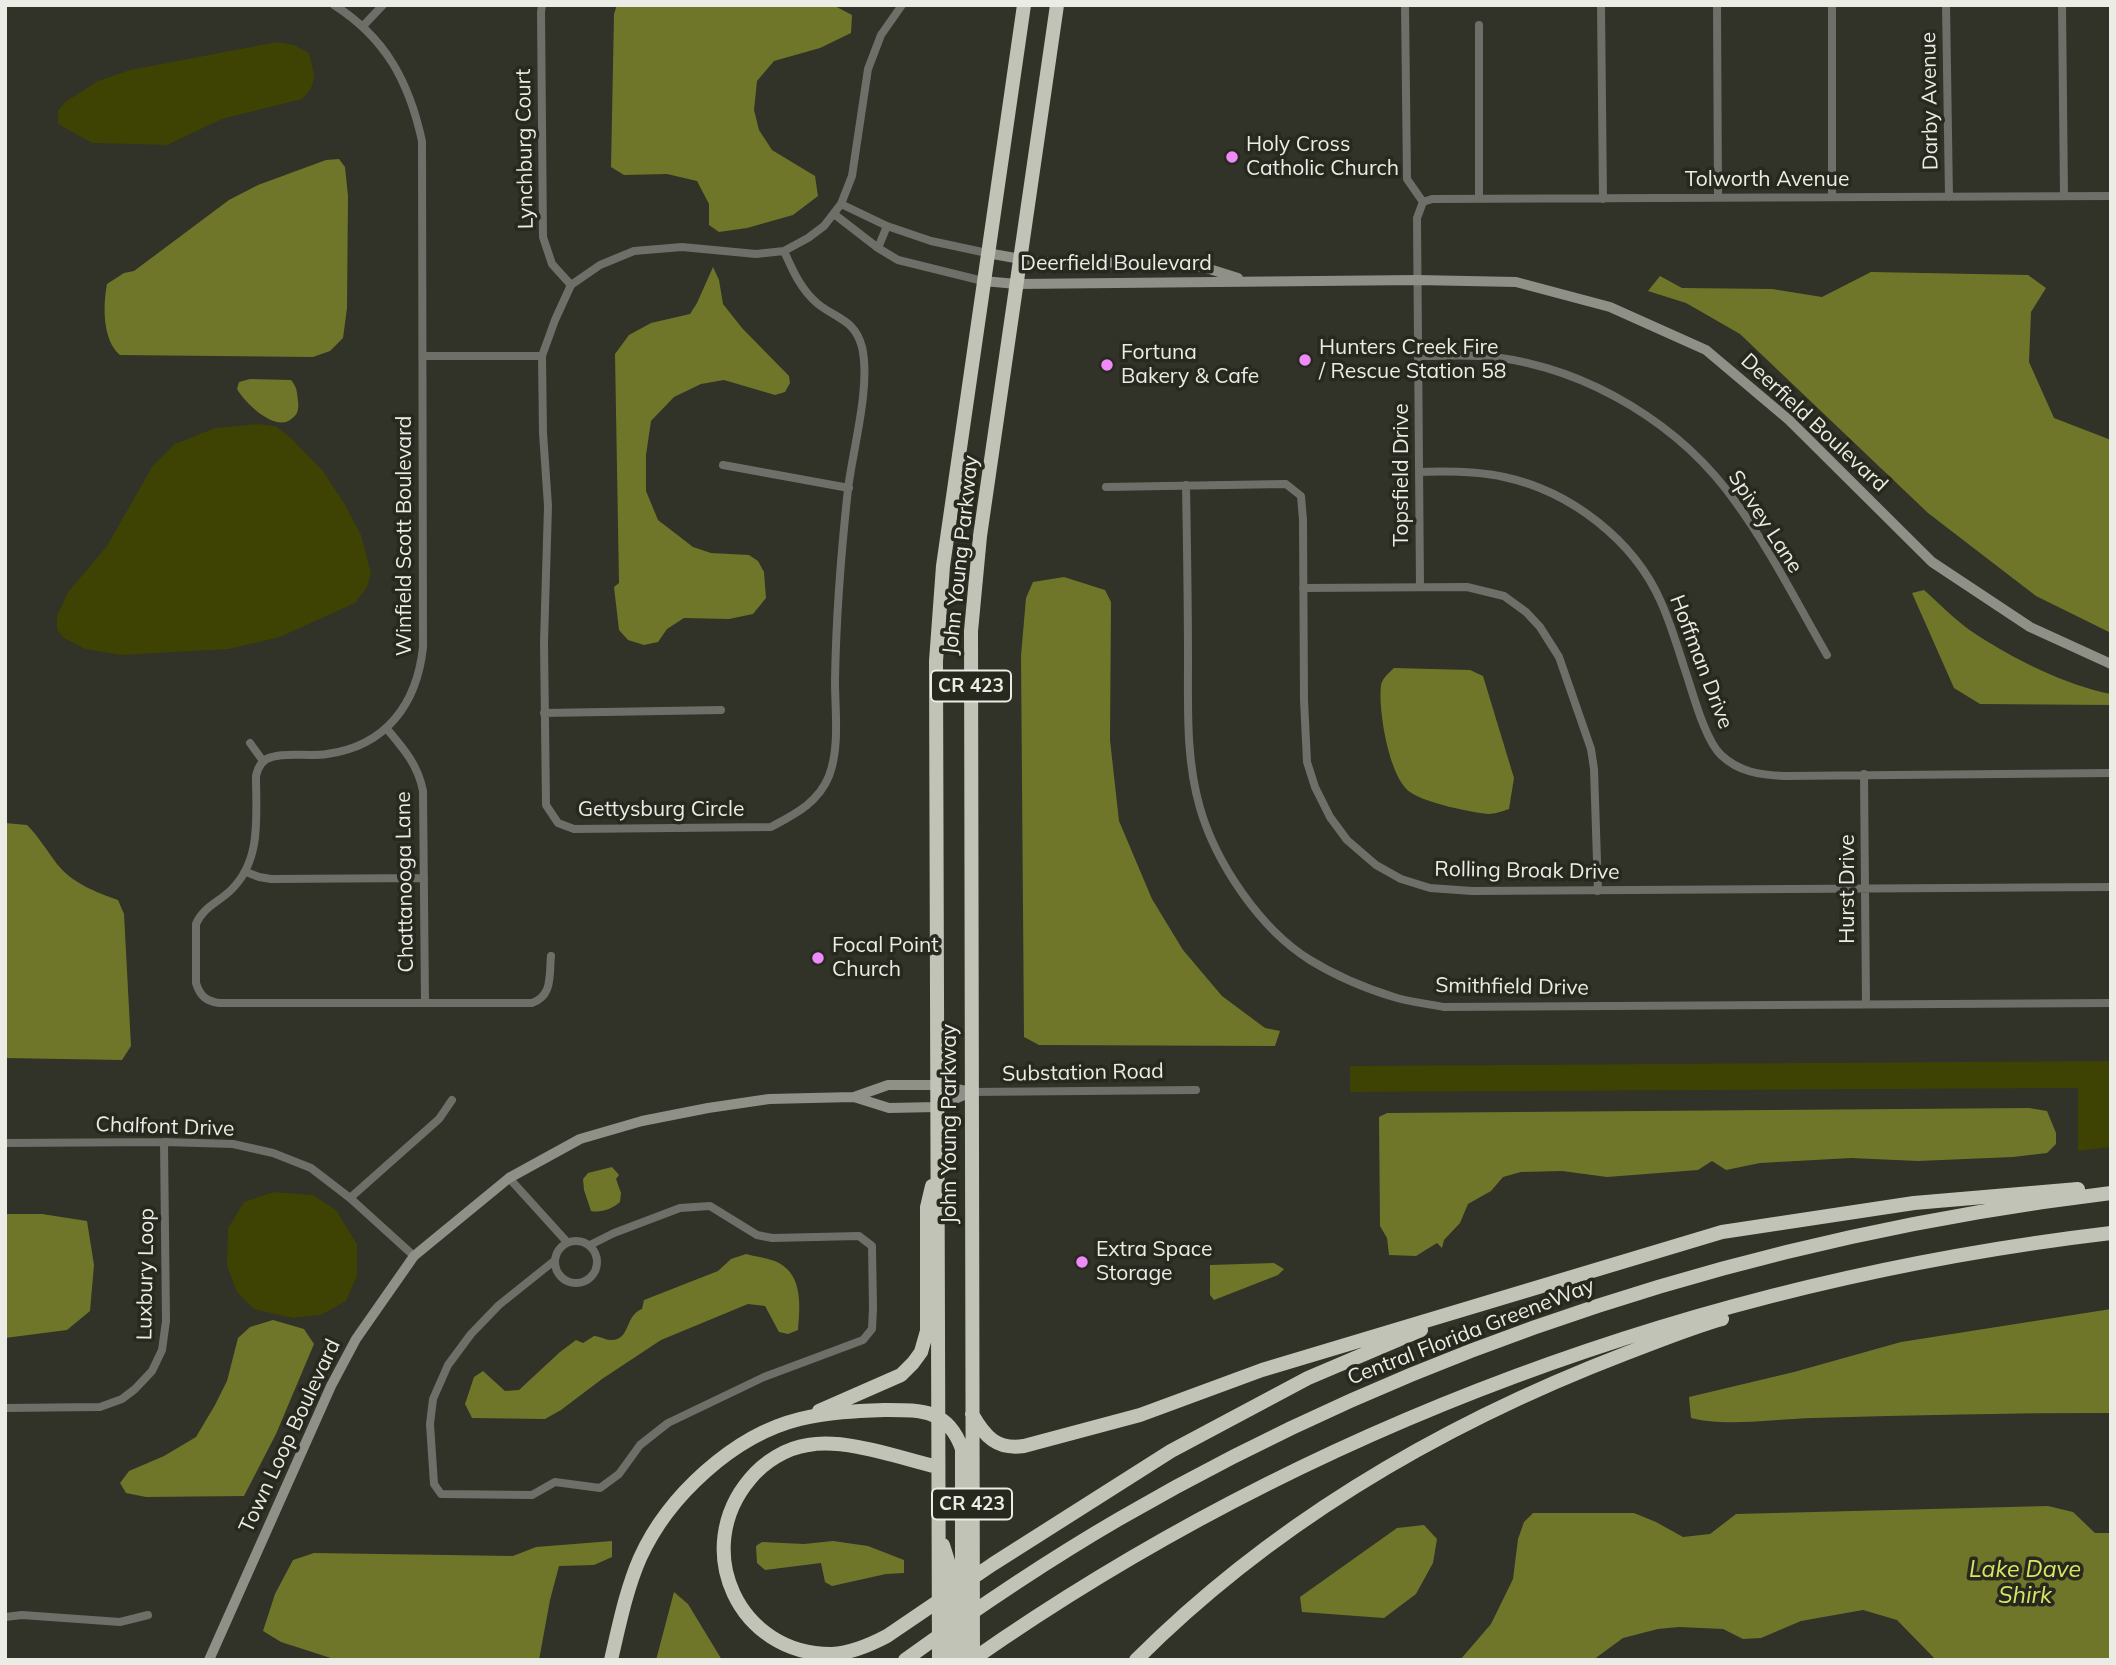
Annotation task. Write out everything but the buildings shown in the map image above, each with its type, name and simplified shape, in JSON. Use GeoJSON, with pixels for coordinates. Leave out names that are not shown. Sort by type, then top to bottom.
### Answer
{"type":"FeatureCollection","features":[{"type":"Feature","properties":{"kind":"highway","name":"John Young Parkway"},"geometry":{"type":"LineString","coordinates":[[939,1660],[936,661],[943,566],[1024,5]]}},
{"type":"Feature","properties":{"kind":"highway","name":"John Young Parkway"},"geometry":{"type":"LineString","coordinates":[[972,1660],[971,631],[980,536],[1057,5]]}},
{"type":"Feature","properties":{"kind":"highway"},"geometry":{"type":"LineString","coordinates":[[611,1660],[641,1556],[675,1504],[704,1473],[725,1456],[769,1431],[901,1375],[921,1352],[927,1331],[927,1207],[937,1161]]}},
{"type":"Feature","properties":{"kind":"highway"},"geometry":{"type":"LineString","coordinates":[[972,1414],[994,1442],[1011,1448],[1024,1446],[1140,1415],[1262,1370],[1722,1232],[1914,1203],[2059,1189],[2111,1188]]}},
{"type":"Feature","properties":{"kind":"highway","name":"Central Florida GreeneWay"},"geometry":{"type":"LineString","coordinates":[[905,1660],[1029,1574],[1118,1519],[1258,1444],[1405,1377],[1551,1321],[1704,1273],[1833,1240],[2014,1206],[2111,1193]]}},
{"type":"Feature","properties":{"kind":"highway"},"geometry":{"type":"LineString","coordinates":[[972,1660],[1042,1612],[1183,1528],[1323,1457],[1420,1414],[1564,1359],[1664,1326],[1766,1297],[1919,1263],[2111,1233]]}},
{"type":"Feature","properties":{"kind":"highway"},"geometry":{"type":"LineString","coordinates":[[1136,1660],[1233,1573],[1306,1517],[1395,1461],[1482,1415],[1559,1379],[1717,1320],[1919,1263]]}},
{"type":"Feature","properties":{"kind":"highway"},"geometry":{"type":"LineString","coordinates":[[938,1467],[839,1443],[791,1449],[755,1472],[733,1503],[723,1542],[728,1578],[744,1611],[760,1629],[777,1641],[796,1649],[835,1654],[854,1650],[887,1636],[993,1564],[1171,1451],[1308,1378],[1477,1305]]}},
{"type":"Feature","properties":{"kind":"highway"},"geometry":{"type":"LineString","coordinates":[[799,1419],[865,1411],[925,1411],[938,1415],[958,1436],[962,1448],[962,1660]]}},
{"type":"Feature","properties":{"kind":"highway"},"geometry":{"type":"LineString","coordinates":[[938,1530],[949,1564],[949,1660]]}},
{"type":"Feature","properties":{"kind":"street","name":"Winfield Scott Boulevard"},"geometry":{"type":"LineString","coordinates":[[263,761],[271,757],[343,752],[366,743],[387,729],[412,693],[421,667],[423,647],[422,141],[408,90],[395,65],[363,26],[334,5]]}},
{"type":"Feature","properties":{"kind":"street"},"geometry":{"type":"LineString","coordinates":[[363,26],[383,5]]}},
{"type":"Feature","properties":{"kind":"street","name":"Lynchburg Court"},"geometry":{"type":"LineString","coordinates":[[542,5],[543,237],[552,264],[570,285]]}},
{"type":"Feature","properties":{"kind":"street"},"geometry":{"type":"LineString","coordinates":[[570,285],[600,265],[634,251],[682,247],[755,254],[784,251],[808,238],[841,204],[852,176],[868,69],[881,35],[902,5]]}},
{"type":"Feature","properties":{"kind":"street"},"geometry":{"type":"LineString","coordinates":[[1405,5],[1407,180],[1423,202]]}},
{"type":"Feature","properties":{"kind":"street"},"geometry":{"type":"LineString","coordinates":[[1601,5],[1602,199]]}},
{"type":"Feature","properties":{"kind":"street"},"geometry":{"type":"LineString","coordinates":[[1717,5],[1718,197]]}},
{"type":"Feature","properties":{"kind":"street"},"geometry":{"type":"LineString","coordinates":[[1832,5],[1832,197]]}},
{"type":"Feature","properties":{"kind":"street","name":"Darby Avenue"},"geometry":{"type":"LineString","coordinates":[[1946,5],[1949,197]]}},
{"type":"Feature","properties":{"kind":"street"},"geometry":{"type":"LineString","coordinates":[[2062,5],[2064,196]]}},
{"type":"Feature","properties":{"kind":"street"},"geometry":{"type":"LineString","coordinates":[[1479,24],[1479,199]]}},
{"type":"Feature","properties":{"kind":"street","name":"Tolworth Avenue"},"geometry":{"type":"LineString","coordinates":[[1423,202],[1433,199],[2111,196]]}},
{"type":"Feature","properties":{"kind":"street","name":"Topsfield Drive"},"geometry":{"type":"LineString","coordinates":[[1419,587],[1417,218],[1423,202]]}},
{"type":"Feature","properties":{"kind":"street"},"geometry":{"type":"LineString","coordinates":[[841,204],[887,226],[931,241],[987,253]]}},
{"type":"Feature","properties":{"kind":"street"},"geometry":{"type":"LineString","coordinates":[[834,214],[898,260],[983,281]]}},
{"type":"Feature","properties":{"kind":"street"},"geometry":{"type":"LineString","coordinates":[[878,248],[887,226]]}},
{"type":"Feature","properties":{"kind":"street","name":"Gettysburg Circle"},"geometry":{"type":"LineString","coordinates":[[570,285],[542,356],[548,506],[544,713],[546,805],[558,823],[573,829],[771,827],[797,813],[818,796],[829,775],[835,751],[838,601],[849,488],[865,373],[862,346],[855,328],[817,303],[796,278],[784,251]]}},
{"type":"Feature","properties":{"kind":"street","name":"Deerfield Boulevard"},"geometry":{"type":"LineString","coordinates":[[987,253],[1038,261],[1172,263],[1203,267],[1251,281]]}},
{"type":"Feature","properties":{"kind":"street","name":"Deerfield Boulevard"},"geometry":{"type":"LineString","coordinates":[[983,281],[1017,284],[1417,280],[1516,282],[1610,307],[1706,351],[1789,420],[1932,562],[2030,627],[2111,664]]}},
{"type":"Feature","properties":{"kind":"street"},"geometry":{"type":"LineString","coordinates":[[423,356],[542,356]]}},
{"type":"Feature","properties":{"kind":"street","name":"Spivey Lane"},"geometry":{"type":"LineString","coordinates":[[1419,356],[1493,357],[1543,367],[1580,380],[1620,399],[1655,422],[1687,447],[1737,503],[1827,655]]}},
{"type":"Feature","properties":{"kind":"street"},"geometry":{"type":"LineString","coordinates":[[723,465],[849,488]]}},
{"type":"Feature","properties":{"kind":"street","name":"Hoffman Drive"},"geometry":{"type":"LineString","coordinates":[[1419,472],[1463,471],[1505,477],[1537,487],[1559,497],[1611,533],[1632,555],[1661,601],[1701,720],[1718,753],[1738,768],[1761,775],[2111,773]]}},
{"type":"Feature","properties":{"kind":"street","name":"Rolling Broak Drive"},"geometry":{"type":"LineString","coordinates":[[1186,485],[1286,484],[1301,496],[1307,762],[1315,787],[1330,817],[1347,840],[1376,865],[1401,879],[1430,888],[1472,891],[2111,887]]}},
{"type":"Feature","properties":{"kind":"street"},"geometry":{"type":"LineString","coordinates":[[1106,487],[1186,485]]}},
{"type":"Feature","properties":{"kind":"street","name":"Smithfield Drive"},"geometry":{"type":"LineString","coordinates":[[1186,485],[1188,719],[1191,765],[1200,807],[1218,855],[1243,895],[1275,932],[1308,959],[1356,984],[1399,999],[1444,1007],[2111,1003]]}},
{"type":"Feature","properties":{"kind":"street"},"geometry":{"type":"LineString","coordinates":[[1303,588],[1467,587],[1504,596],[1526,612],[1540,627],[1559,657],[1591,749],[1598,891]]}},
{"type":"Feature","properties":{"kind":"street"},"geometry":{"type":"LineString","coordinates":[[544,713],[722,710]]}},
{"type":"Feature","properties":{"kind":"street","name":"Chattanooga Lane"},"geometry":{"type":"LineString","coordinates":[[387,729],[407,752],[420,776],[423,791],[425,1003]]}},
{"type":"Feature","properties":{"kind":"street"},"geometry":{"type":"LineString","coordinates":[[250,743],[263,761],[256,776],[255,844],[246,872],[233,888],[199,916],[196,924],[196,983],[198,992],[204,998],[219,1003],[532,1003],[546,994],[551,956]]}},
{"type":"Feature","properties":{"kind":"street","name":"Hurst Drive"},"geometry":{"type":"LineString","coordinates":[[1864,774],[1866,1004]]}},
{"type":"Feature","properties":{"kind":"street"},"geometry":{"type":"LineString","coordinates":[[246,872],[271,879],[424,878]]}},
{"type":"Feature","properties":{"kind":"street","name":"Town Loop Boulevard"},"geometry":{"type":"LineString","coordinates":[[209,1660],[331,1386],[356,1339],[414,1256],[509,1178],[580,1139],[642,1121],[769,1099],[854,1097],[888,1085],[937,1085],[971,1092]]}},
{"type":"Feature","properties":{"kind":"street","name":"Substation Road"},"geometry":{"type":"LineString","coordinates":[[971,1092],[1196,1090]]}},
{"type":"Feature","properties":{"kind":"street","name":"Town Loop Boulevard"},"geometry":{"type":"LineString","coordinates":[[854,1097],[889,1108],[937,1107],[971,1092]]}},
{"type":"Feature","properties":{"kind":"street"},"geometry":{"type":"LineString","coordinates":[[350,1198],[439,1119],[453,1100]]}},
{"type":"Feature","properties":{"kind":"street","name":"Luxbury Loop"},"geometry":{"type":"LineString","coordinates":[[5,1408],[100,1407],[122,1399],[152,1371],[162,1350],[166,1321],[164,1142]]}},
{"type":"Feature","properties":{"kind":"street","name":"Chalfont Drive"},"geometry":{"type":"LineString","coordinates":[[5,1143],[233,1144],[273,1153],[310,1168],[350,1198],[414,1256]]}},
{"type":"Feature","properties":{"kind":"street"},"geometry":{"type":"LineString","coordinates":[[509,1178],[567,1242]]}},
{"type":"Feature","properties":{"kind":"street"},"geometry":{"type":"LineString","coordinates":[[554,1261],[499,1305],[471,1334],[448,1365],[433,1399],[430,1424],[434,1484],[441,1494],[532,1495],[555,1482],[600,1488],[619,1474],[640,1445],[668,1423],[764,1377],[863,1340],[872,1329],[872,1246],[859,1236],[757,1236],[710,1206],[680,1208],[590,1245]]}},
{"type":"Feature","properties":{"kind":"street"},"geometry":{"type":"LineString","coordinates":[[579,1240],[590,1245],[594,1251],[597,1265],[591,1277],[585,1281],[570,1283],[555,1269],[554,1261],[558,1250],[567,1242],[579,1240]]}},
{"type":"Feature","properties":{"kind":"street"},"geometry":{"type":"LineString","coordinates":[[5,1617],[22,1615],[120,1622],[148,1615]]}},
{"type":"Feature","properties":{"kind":"shaded area"},"geometry":{"type":"Polygon","coordinates":[[[277,42],[294,45],[309,53],[313,83],[302,99],[222,119],[167,145],[92,143],[58,124],[58,111],[65,102],[98,81],[130,70],[277,42]]]}},
{"type":"Feature","properties":{"kind":"shaded area"},"geometry":{"type":"Polygon","coordinates":[[[258,424],[275,426],[291,438],[323,471],[344,503],[361,535],[371,573],[367,587],[355,603],[280,637],[229,649],[121,655],[85,649],[64,638],[57,630],[57,616],[68,592],[107,546],[152,467],[175,444],[215,428],[258,424]]]}},
{"type":"Feature","properties":{"kind":"shaded area"},"geometry":{"type":"Polygon","coordinates":[[[2111,1061],[2111,1147],[2078,1151],[2078,1088],[1350,1092],[1350,1066],[2111,1061]]]}},
{"type":"Feature","properties":{"kind":"shaded area"},"geometry":{"type":"Polygon","coordinates":[[[274,1192],[313,1195],[336,1210],[357,1244],[357,1276],[346,1301],[321,1315],[293,1318],[254,1309],[237,1292],[227,1266],[228,1228],[244,1202],[274,1192]]]}},
{"type":"Feature","properties":{"kind":"water"},"geometry":{"type":"Polygon","coordinates":[[[617,5],[833,5],[852,15],[851,33],[820,48],[774,61],[757,81],[754,110],[759,130],[772,150],[815,176],[818,196],[793,215],[747,228],[719,232],[709,225],[709,204],[697,181],[667,174],[624,175],[611,167],[614,14],[617,5]]]}},
{"type":"Feature","properties":{"kind":"water"},"geometry":{"type":"Polygon","coordinates":[[[339,159],[345,167],[348,196],[347,308],[343,338],[330,351],[313,357],[120,355],[114,349],[105,322],[107,284],[124,273],[134,271],[229,200],[258,185],[326,160],[339,159]]]}},
{"type":"Feature","properties":{"kind":"water"},"geometry":{"type":"Polygon","coordinates":[[[713,267],[719,280],[723,304],[742,328],[789,376],[790,383],[785,392],[775,395],[724,380],[701,384],[674,397],[651,421],[646,455],[646,491],[658,520],[693,547],[711,553],[749,555],[758,561],[764,572],[766,598],[753,614],[729,619],[684,618],[667,629],[658,642],[644,645],[628,640],[619,630],[614,587],[619,583],[615,354],[629,335],[651,323],[690,314],[713,267]]]}},
{"type":"Feature","properties":{"kind":"water"},"geometry":{"type":"Polygon","coordinates":[[[1871,272],[2028,275],[2046,288],[2031,312],[2029,362],[2054,418],[2111,440],[2111,633],[2036,596],[1928,513],[1740,334],[1686,303],[1648,291],[1660,276],[1682,288],[1772,289],[1822,297],[1871,272]]]}},
{"type":"Feature","properties":{"kind":"water"},"geometry":{"type":"Polygon","coordinates":[[[250,379],[291,380],[296,387],[298,401],[295,416],[290,420],[276,422],[260,414],[237,389],[239,382],[250,379]]]}},
{"type":"Feature","properties":{"kind":"water"},"geometry":{"type":"Polygon","coordinates":[[[1064,577],[1105,590],[1111,602],[1110,740],[1119,821],[1152,899],[1183,950],[1222,996],[1265,1028],[1280,1031],[1275,1046],[1039,1045],[1024,1037],[1021,656],[1026,598],[1033,582],[1064,577]]]}},
{"type":"Feature","properties":{"kind":"water"},"geometry":{"type":"Polygon","coordinates":[[[1924,590],[1977,635],[2059,678],[2111,694],[2111,705],[1980,704],[1954,688],[1912,593],[1924,590]]]}},
{"type":"Feature","properties":{"kind":"water"},"geometry":{"type":"Polygon","coordinates":[[[1394,668],[1470,670],[1483,676],[1514,778],[1509,809],[1488,814],[1448,806],[1417,796],[1403,784],[1386,742],[1381,710],[1381,685],[1394,668]]]}},
{"type":"Feature","properties":{"kind":"water"},"geometry":{"type":"Polygon","coordinates":[[[5,823],[27,825],[70,877],[118,900],[124,914],[131,1046],[122,1060],[5,1058],[5,823]]]}},
{"type":"Feature","properties":{"kind":"water"},"geometry":{"type":"Polygon","coordinates":[[[2029,1108],[2047,1111],[2056,1133],[2056,1144],[2047,1153],[1918,1161],[1851,1158],[1760,1163],[1726,1170],[1712,1161],[1698,1170],[1607,1177],[1562,1171],[1521,1172],[1503,1177],[1491,1191],[1468,1204],[1460,1223],[1444,1240],[1442,1248],[1437,1243],[1416,1256],[1389,1255],[1387,1238],[1380,1226],[1379,1117],[1387,1113],[2029,1108]]]}},
{"type":"Feature","properties":{"kind":"water"},"geometry":{"type":"Polygon","coordinates":[[[612,1167],[619,1175],[616,1179],[621,1193],[620,1202],[606,1210],[591,1211],[583,1179],[588,1173],[612,1167]]]}},
{"type":"Feature","properties":{"kind":"water"},"geometry":{"type":"Polygon","coordinates":[[[5,1214],[42,1214],[87,1221],[94,1265],[90,1311],[67,1330],[5,1338],[5,1214]]]}},
{"type":"Feature","properties":{"kind":"water"},"geometry":{"type":"Polygon","coordinates":[[[746,1254],[775,1261],[792,1276],[798,1293],[798,1330],[788,1334],[779,1332],[765,1306],[748,1304],[661,1340],[545,1419],[472,1418],[465,1404],[474,1377],[483,1371],[505,1391],[519,1390],[576,1340],[583,1343],[594,1336],[617,1339],[625,1332],[636,1312],[642,1309],[644,1300],[718,1271],[731,1259],[746,1254]]]}},
{"type":"Feature","properties":{"kind":"water"},"geometry":{"type":"Polygon","coordinates":[[[1274,1263],[1284,1269],[1278,1275],[1214,1300],[1210,1295],[1210,1265],[1274,1263]]]}},
{"type":"Feature","properties":{"kind":"water"},"geometry":{"type":"Polygon","coordinates":[[[2111,1309],[2111,1413],[1887,1416],[1735,1422],[1691,1418],[1689,1397],[1794,1372],[1901,1342],[2111,1309]]]}},
{"type":"Feature","properties":{"kind":"water"},"geometry":{"type":"Polygon","coordinates":[[[273,1320],[304,1329],[314,1344],[276,1434],[244,1496],[146,1497],[126,1493],[120,1483],[129,1471],[164,1456],[196,1437],[227,1381],[238,1338],[250,1327],[273,1320]]]}},
{"type":"Feature","properties":{"kind":"water","name":"Lake Dave Shirk"},"geometry":{"type":"Polygon","coordinates":[[[2048,1506],[2073,1512],[2095,1533],[2111,1533],[2111,1660],[1936,1660],[1897,1620],[1863,1610],[1801,1621],[1761,1638],[1743,1639],[1723,1629],[1658,1629],[1623,1638],[1593,1660],[1460,1660],[1491,1624],[1513,1579],[1518,1539],[1524,1522],[1533,1513],[1634,1513],[1683,1537],[1710,1534],[1736,1514],[2048,1506]]]}},
{"type":"Feature","properties":{"kind":"water"},"geometry":{"type":"Polygon","coordinates":[[[1424,1525],[1437,1539],[1433,1563],[1416,1594],[1384,1618],[1302,1612],[1300,1597],[1397,1528],[1424,1525]]]}},
{"type":"Feature","properties":{"kind":"water"},"geometry":{"type":"Polygon","coordinates":[[[612,1541],[612,1557],[594,1565],[559,1566],[539,1660],[337,1660],[281,1642],[263,1631],[275,1594],[293,1560],[314,1553],[513,1556],[536,1547],[612,1541]]]}},
{"type":"Feature","properties":{"kind":"water"},"geometry":{"type":"Polygon","coordinates":[[[833,1541],[868,1546],[904,1560],[904,1573],[886,1574],[832,1586],[825,1582],[821,1563],[765,1570],[757,1563],[756,1546],[762,1542],[804,1544],[833,1541]]]}},
{"type":"Feature","properties":{"kind":"water"},"geometry":{"type":"Polygon","coordinates":[[[674,1592],[688,1604],[722,1660],[656,1660],[674,1592]]]}},
{"type":"Feature","properties":{"kind":"place","name":"Holy Cross Catholic Church"},"geometry":{"type":"Point","coordinates":[1232,157]}},
{"type":"Feature","properties":{"kind":"place","name":"Hunters Creek Fire / Rescue Station 58"},"geometry":{"type":"Point","coordinates":[1305,360]}},
{"type":"Feature","properties":{"kind":"place","name":"Fortuna Bakery & Cafe"},"geometry":{"type":"Point","coordinates":[1107,365]}},
{"type":"Feature","properties":{"kind":"place","name":"Focal Point Church"},"geometry":{"type":"Point","coordinates":[818,958]}},
{"type":"Feature","properties":{"kind":"place","name":"Extra Space Storage"},"geometry":{"type":"Point","coordinates":[1082,1262]}}]}
